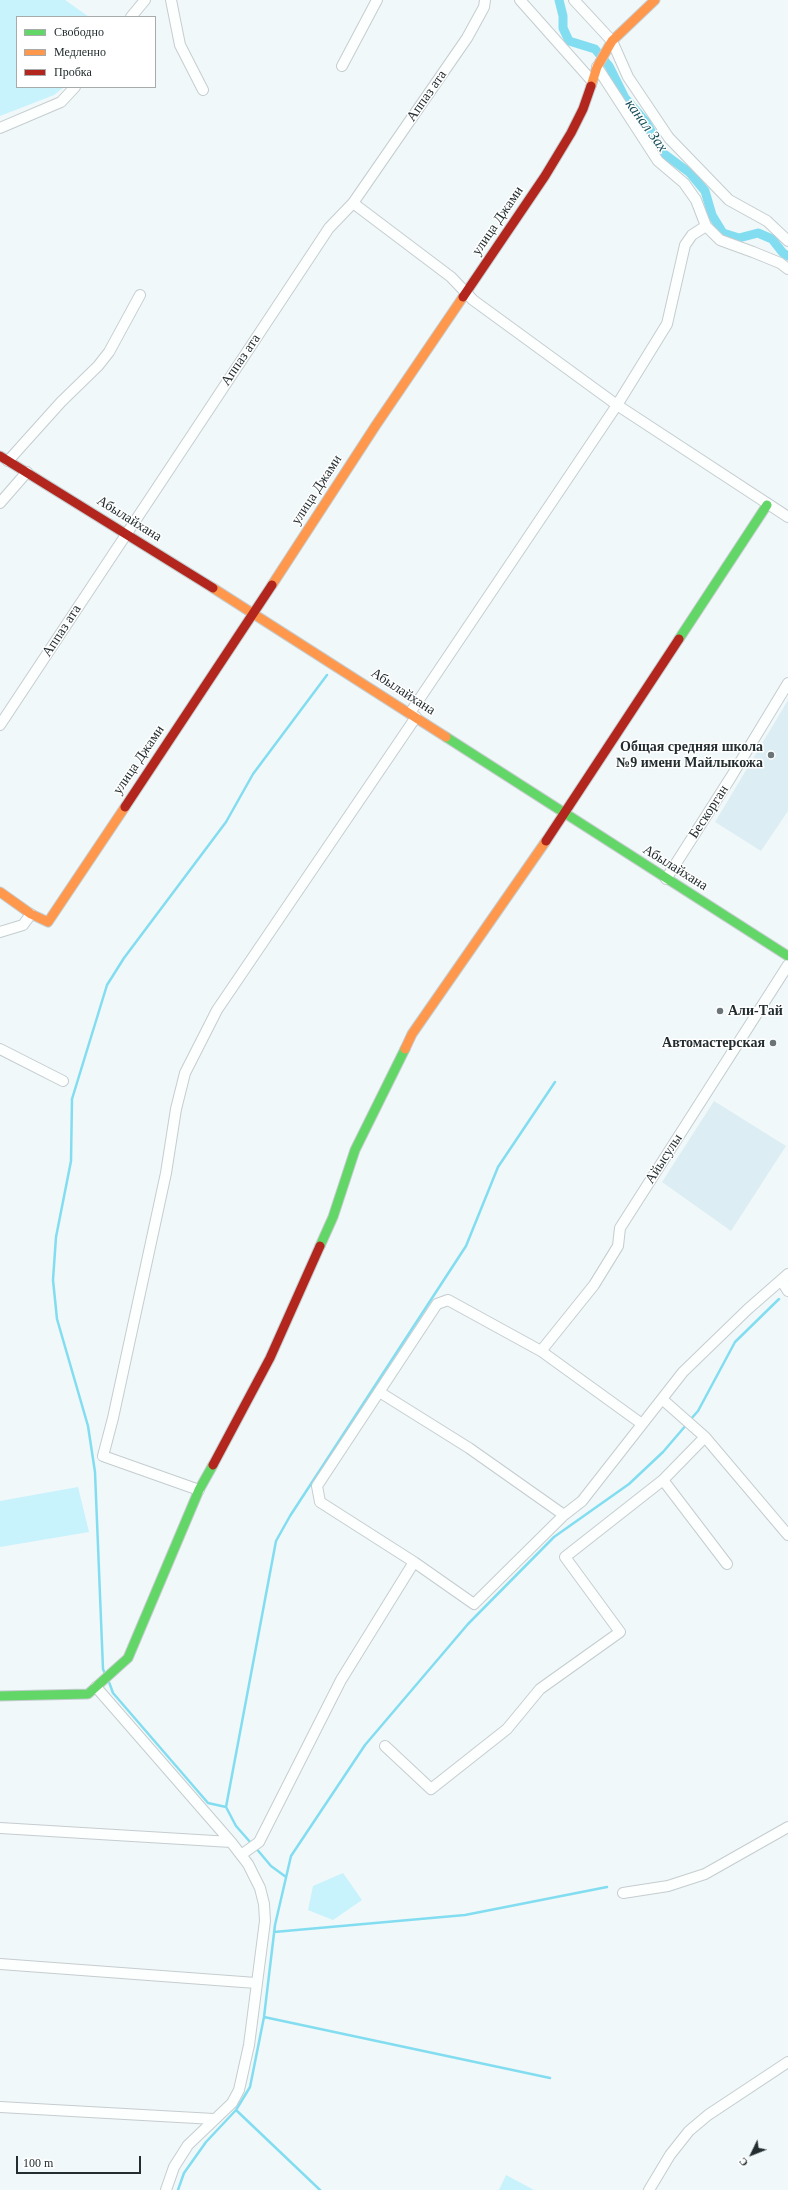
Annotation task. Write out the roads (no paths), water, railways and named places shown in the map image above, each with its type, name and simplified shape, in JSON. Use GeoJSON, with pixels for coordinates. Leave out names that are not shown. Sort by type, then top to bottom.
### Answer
{"type":"FeatureCollection","features":[{"type":"Feature","properties":{"kind":"street"},"geometry":{"type":"LineString","coordinates":[[132,16],[145,0]]}},
{"type":"Feature","properties":{"kind":"street"},"geometry":{"type":"LineString","coordinates":[[171,0],[180,45],[203,90]]}},
{"type":"Feature","properties":{"kind":"street"},"geometry":{"type":"LineString","coordinates":[[342,66],[377,0]]}},
{"type":"Feature","properties":{"kind":"street","name":"Аппаз ата"},"geometry":{"type":"LineString","coordinates":[[0,725],[329,228],[353,203],[467,38],[484,7],[485,0]]}},
{"type":"Feature","properties":{"kind":"street"},"geometry":{"type":"LineString","coordinates":[[520,0],[592,81]]}},
{"type":"Feature","properties":{"kind":"street"},"geometry":{"type":"LineString","coordinates":[[574,0],[612,41],[628,77],[669,138],[729,200],[767,221],[788,240]]}},
{"type":"Feature","properties":{"kind":"street","name":"улица Джами"},"geometry":{"type":"LineString","coordinates":[[31,914],[48,922],[253,613],[380,418],[467,293],[545,176],[583,109],[597,67],[612,41],[655,0]]}},
{"type":"Feature","properties":{"kind":"street"},"geometry":{"type":"LineString","coordinates":[[597,67],[658,161],[684,183],[696,200],[706,226],[720,240],[780,263],[788,269]]}},
{"type":"Feature","properties":{"kind":"street"},"geometry":{"type":"LineString","coordinates":[[0,128],[60,102],[74,88]]}},
{"type":"Feature","properties":{"kind":"street"},"geometry":{"type":"LineString","coordinates":[[353,203],[451,277],[467,293],[617,405],[767,505],[788,517]]}},
{"type":"Feature","properties":{"kind":"street"},"geometry":{"type":"LineString","coordinates":[[199,1490],[102,1456],[113,1418],[166,1173],[176,1109],[185,1073],[216,1010],[413,715],[617,405],[667,324],[684,245],[692,235],[706,226]]}},
{"type":"Feature","properties":{"kind":"street"},"geometry":{"type":"LineString","coordinates":[[4,458],[98,366],[109,352],[140,295]]}},
{"type":"Feature","properties":{"kind":"street","name":"Абылайхана"},"geometry":{"type":"LineString","coordinates":[[4,458],[253,613],[564,814],[788,956]]}},
{"type":"Feature","properties":{"kind":"street"},"geometry":{"type":"LineString","coordinates":[[0,502],[26,472]]}},
{"type":"Feature","properties":{"kind":"street"},"geometry":{"type":"LineString","coordinates":[[0,1696],[88,1694],[128,1658],[199,1490],[282,1332],[333,1217],[355,1150],[394,1066],[412,1034],[564,814],[767,505]]}},
{"type":"Feature","properties":{"kind":"street","name":"Бескорган"},"geometry":{"type":"LineString","coordinates":[[666,879],[731,777],[788,683]]}},
{"type":"Feature","properties":{"kind":"street"},"geometry":{"type":"LineString","coordinates":[[0,892],[31,914],[23,925],[0,932]]}},
{"type":"Feature","properties":{"kind":"street","name":"Айысулы"},"geometry":{"type":"LineString","coordinates":[[541,1351],[594,1285],[618,1246],[620,1228],[788,965]]}},
{"type":"Feature","properties":{"kind":"street"},"geometry":{"type":"LineString","coordinates":[[0,1049],[63,1081]]}},
{"type":"Feature","properties":{"kind":"street"},"geometry":{"type":"LineString","coordinates":[[642,1424],[541,1351],[448,1300],[437,1304],[380,1393],[317,1486],[320,1502],[414,1562],[474,1604],[564,1515],[582,1501],[683,1372],[784,1277],[788,1291]]}},
{"type":"Feature","properties":{"kind":"street"},"geometry":{"type":"LineString","coordinates":[[380,1393],[469,1448],[564,1515]]}},
{"type":"Feature","properties":{"kind":"street"},"geometry":{"type":"LineString","coordinates":[[662,1399],[705,1437],[788,1535]]}},
{"type":"Feature","properties":{"kind":"street"},"geometry":{"type":"LineString","coordinates":[[385,1746],[431,1789],[507,1729],[540,1689],[620,1632],[565,1557],[663,1480],[705,1437]]}},
{"type":"Feature","properties":{"kind":"street"},"geometry":{"type":"LineString","coordinates":[[663,1480],[727,1564]]}},
{"type":"Feature","properties":{"kind":"street"},"geometry":{"type":"LineString","coordinates":[[241,1855],[259,1842],[341,1680],[414,1562]]}},
{"type":"Feature","properties":{"kind":"street"},"geometry":{"type":"LineString","coordinates":[[96,1687],[231,1842],[241,1855],[260,1888],[264,1904],[265,1921],[249,2045],[239,2090],[232,2103],[188,2145],[174,2167],[166,2190]]}},
{"type":"Feature","properties":{"kind":"street"},"geometry":{"type":"LineString","coordinates":[[623,1893],[668,1886],[705,1874],[788,1827]]}},
{"type":"Feature","properties":{"kind":"street"},"geometry":{"type":"LineString","coordinates":[[0,1828],[231,1842]]}},
{"type":"Feature","properties":{"kind":"street"},"geometry":{"type":"LineString","coordinates":[[0,1964],[256,1983]]}},
{"type":"Feature","properties":{"kind":"street"},"geometry":{"type":"LineString","coordinates":[[650,2190],[670,2155],[689,2131],[708,2116],[788,2062]]}},
{"type":"Feature","properties":{"kind":"street"},"geometry":{"type":"LineString","coordinates":[[0,2107],[214,2119]]}},
{"type":"Feature","properties":{"kind":"waterway","name":"канал Зах"},"geometry":{"type":"LineString","coordinates":[[559,0],[563,16],[563,28],[569,41],[595,49],[609,66],[625,98],[646,122],[663,153],[690,173],[705,191],[712,215],[723,233],[739,238],[758,233],[772,239],[783,253],[788,256]]}},
{"type":"Feature","properties":{"kind":"waterway"},"geometry":{"type":"LineString","coordinates":[[105,1674],[103,1669],[95,1472],[88,1426],[57,1319],[53,1280],[56,1237],[71,1161],[72,1099],[107,985],[124,958],[226,822],[253,774],[327,675]]}},
{"type":"Feature","properties":{"kind":"waterway"},"geometry":{"type":"LineString","coordinates":[[251,1843],[236,1826],[226,1807],[276,1541],[290,1516],[466,1246],[498,1167],[555,1082]]}},
{"type":"Feature","properties":{"kind":"waterway"},"geometry":{"type":"LineString","coordinates":[[690,1420],[698,1411],[735,1342],[779,1299]]}},
{"type":"Feature","properties":{"kind":"waterway"},"geometry":{"type":"LineString","coordinates":[[178,2190],[184,2173],[206,2142],[236,2110],[250,2087],[264,2017],[275,1925],[291,1856],[365,1745],[468,1624],[554,1537],[629,1484],[663,1452],[687,1424]]}},
{"type":"Feature","properties":{"kind":"waterway"},"geometry":{"type":"LineString","coordinates":[[109,1682],[113,1693],[208,1803],[226,1807]]}},
{"type":"Feature","properties":{"kind":"waterway"},"geometry":{"type":"LineString","coordinates":[[255,1847],[271,1866],[286,1877]]}},
{"type":"Feature","properties":{"kind":"waterway"},"geometry":{"type":"LineString","coordinates":[[274,1932],[465,1915],[607,1887]]}},
{"type":"Feature","properties":{"kind":"waterway"},"geometry":{"type":"LineString","coordinates":[[264,2017],[550,2078]]}},
{"type":"Feature","properties":{"kind":"waterway"},"geometry":{"type":"LineString","coordinates":[[236,2110],[320,2190]]}},
{"type":"Feature","properties":{"kind":"place","name":"Общая средняя школа №9 имени Майлыкожа"},"geometry":{"type":"Point","coordinates":[771,755]}},
{"type":"Feature","properties":{"kind":"place","name":"Али-Тай"},"geometry":{"type":"Point","coordinates":[720,1011]}},
{"type":"Feature","properties":{"kind":"place","name":"Автомастерская"},"geometry":{"type":"Point","coordinates":[773,1043]}}]}
